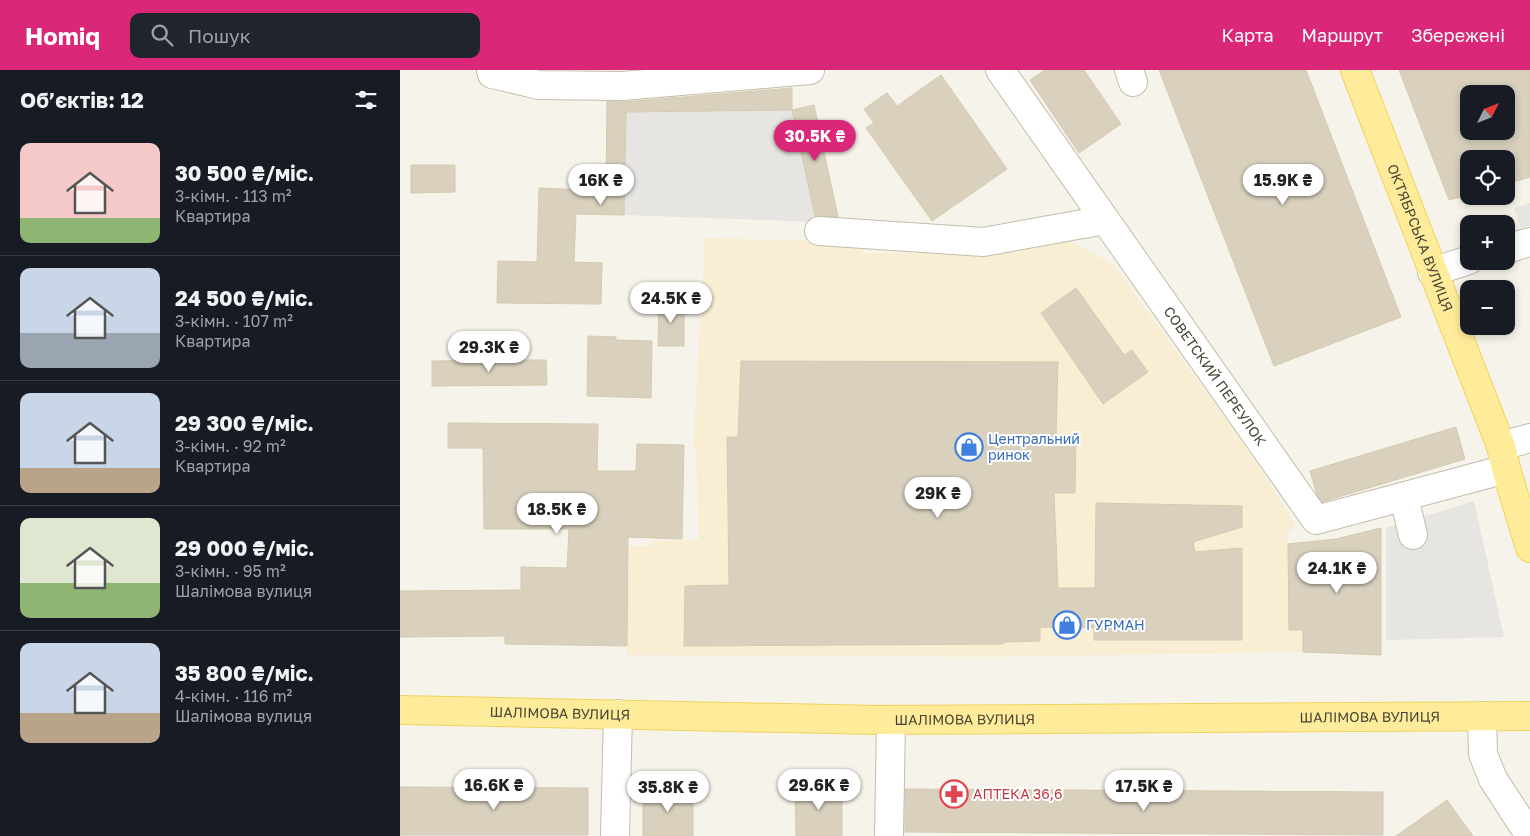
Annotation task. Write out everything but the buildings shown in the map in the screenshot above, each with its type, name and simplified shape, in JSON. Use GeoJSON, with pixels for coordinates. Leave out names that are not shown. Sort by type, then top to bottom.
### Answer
{"type":"FeatureCollection","features":[{"type":"Feature","properties":{"kind":"main road","name":"ОКТЯБРСЬКА ВУЛИЦЯ"},"geometry":{"type":"LineString","coordinates":[[1355,70],[1504,458],[1530,548]]}},
{"type":"Feature","properties":{"kind":"main road","name":"ШАЛІМОВА ВУЛИЦЯ"},"geometry":{"type":"LineString","coordinates":[[400,710],[891,720],[1530,716]]}},
{"type":"Feature","properties":{"kind":"street"},"geometry":{"type":"LineString","coordinates":[[491,70],[492,74],[539,85],[622,86],[810,70]]}},
{"type":"Feature","properties":{"kind":"street","name":"СОВЕТСКИЙ ПЕРЕУЛОК"},"geometry":{"type":"LineString","coordinates":[[1000,70],[1316,520],[1404,497],[1504,458],[1530,438]]}},
{"type":"Feature","properties":{"kind":"street"},"geometry":{"type":"LineString","coordinates":[[819,231],[983,242],[1106,220]]}},
{"type":"Feature","properties":{"kind":"street"},"geometry":{"type":"LineString","coordinates":[[1515,246],[1530,242]]}},
{"type":"Feature","properties":{"kind":"street"},"geometry":{"type":"LineString","coordinates":[[1432,272],[1460,263]]}},
{"type":"Feature","properties":{"kind":"street"},"geometry":{"type":"LineString","coordinates":[[1404,497],[1413,535]]}},
{"type":"Feature","properties":{"kind":"street"},"geometry":{"type":"LineString","coordinates":[[615,836],[618,714]]}},
{"type":"Feature","properties":{"kind":"street"},"geometry":{"type":"LineString","coordinates":[[1482,716],[1483,754],[1493,779],[1530,836]]}},
{"type":"Feature","properties":{"kind":"street"},"geometry":{"type":"LineString","coordinates":[[889,836],[891,720]]}},
{"type":"Feature","properties":{"kind":"shaded area"},"geometry":{"type":"Polygon","coordinates":[[[792,110],[816,222],[624,215],[626,112],[792,110]]]}},
{"type":"Feature","properties":{"kind":"shaded area"},"geometry":{"type":"Polygon","coordinates":[[[1530,203],[1530,226],[1521,228],[1514,208],[1530,203]]]}},
{"type":"Feature","properties":{"kind":"shaded area","name":"Центральний ринок"},"geometry":{"type":"Polygon","coordinates":[[[705,238],[810,241],[862,240],[863,253],[1019,253],[1019,242],[1071,242],[1114,265],[1244,444],[1296,525],[1287,533],[1288,543],[1336,539],[1303,652],[989,657],[627,655],[629,546],[651,546],[651,541],[699,540],[696,450],[693,450],[705,238]]]}},
{"type":"Feature","properties":{"kind":"shaded area"},"geometry":{"type":"Polygon","coordinates":[[[1474,501],[1504,637],[1386,640],[1386,528],[1474,501]]]}},
{"type":"Feature","properties":{"kind":"place","name":"Центральний ринок"},"geometry":{"type":"Point","coordinates":[969,447]}},
{"type":"Feature","properties":{"kind":"place","name":"ГУРМАН"},"geometry":{"type":"Point","coordinates":[1067,625]}},
{"type":"Feature","properties":{"kind":"place","name":"АПТЕКА 36,6"},"geometry":{"type":"Point","coordinates":[954,794]}}]}
